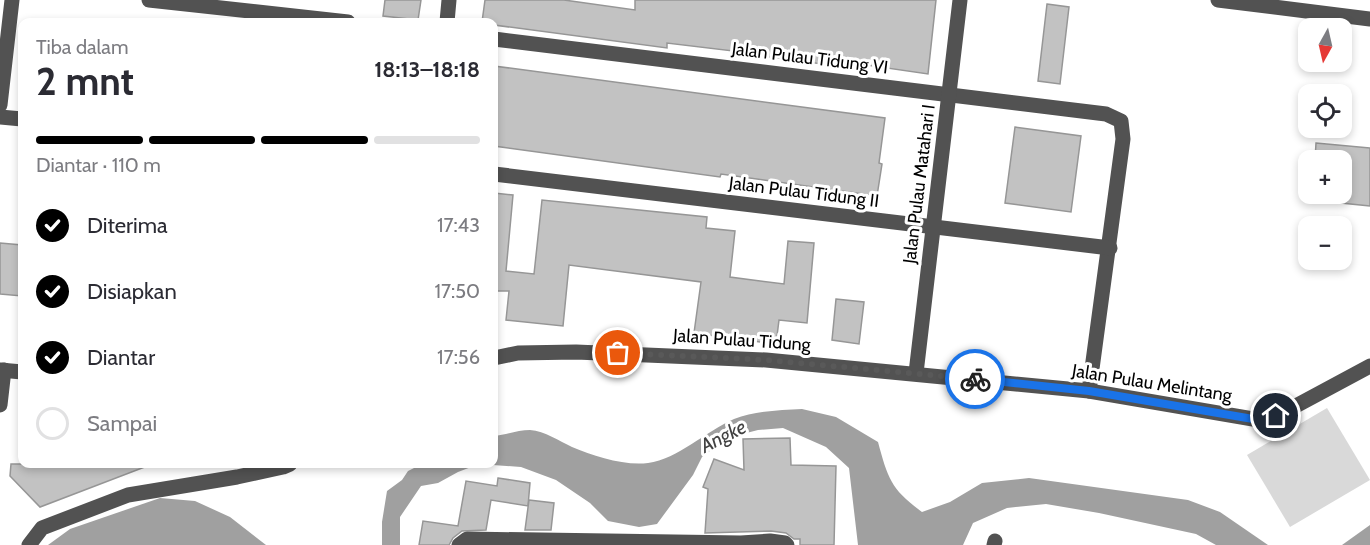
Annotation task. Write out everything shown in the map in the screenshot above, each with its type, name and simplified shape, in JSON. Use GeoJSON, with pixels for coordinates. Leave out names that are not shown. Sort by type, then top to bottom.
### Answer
{"type":"FeatureCollection","features":[{"type":"Feature","properties":{"kind":"street"},"geometry":{"type":"LineString","coordinates":[[0,105],[12,0]]}},
{"type":"Feature","properties":{"kind":"street"},"geometry":{"type":"LineString","coordinates":[[149,0],[312,18]]}},
{"type":"Feature","properties":{"kind":"street"},"geometry":{"type":"LineString","coordinates":[[447,18],[449,0]]}},
{"type":"Feature","properties":{"kind":"street","name":"Jalan Pulau Matahari I"},"geometry":{"type":"LineString","coordinates":[[916,373],[960,0]]}},
{"type":"Feature","properties":{"kind":"street"},"geometry":{"type":"LineString","coordinates":[[1218,0],[1370,19]]}},
{"type":"Feature","properties":{"kind":"street","name":"Jalan Pulau Tidung VI"},"geometry":{"type":"LineString","coordinates":[[498,39],[1106,114],[1121,121],[1123,139],[1110,248]]}},
{"type":"Feature","properties":{"kind":"street"},"geometry":{"type":"LineString","coordinates":[[0,117],[18,119]]}},
{"type":"Feature","properties":{"kind":"street","name":"Jalan Pulau Tidung II"},"geometry":{"type":"LineString","coordinates":[[498,174],[1110,248]]}},
{"type":"Feature","properties":{"kind":"street"},"geometry":{"type":"LineString","coordinates":[[1089,391],[1110,248]]}},
{"type":"Feature","properties":{"kind":"street","name":"Jalan Pulau Tidung"},"geometry":{"type":"LineString","coordinates":[[498,357],[518,353],[639,354],[766,360],[916,373]]}},
{"type":"Feature","properties":{"kind":"street","name":"Jalan Pulau Melintang"},"geometry":{"type":"LineString","coordinates":[[916,373],[1089,391],[1253,419],[1276,416],[1370,366]]}},
{"type":"Feature","properties":{"kind":"street"},"geometry":{"type":"LineString","coordinates":[[0,405],[2,370],[18,372]]}},
{"type":"Feature","properties":{"kind":"street"},"geometry":{"type":"LineString","coordinates":[[28,545],[42,528],[128,495],[234,470],[253,468]]}},
{"type":"Feature","properties":{"kind":"street"},"geometry":{"type":"LineString","coordinates":[[459,545],[467,539],[741,543],[770,541],[787,545]]}},
{"type":"Feature","properties":{"kind":"shaded area"},"geometry":{"type":"Polygon","coordinates":[[[1327,408],[1370,480],[1290,527],[1247,455],[1327,408]]]}},
{"type":"Feature","properties":{"kind":"water","name":"Angke"},"geometry":{"type":"Polygon","coordinates":[[[802,409],[836,417],[878,442],[888,474],[897,490],[922,512],[950,502],[982,483],[1029,478],[1188,500],[1220,512],[1268,545],[1216,545],[1196,534],[1046,504],[1007,508],[973,523],[963,545],[858,545],[849,468],[826,447],[783,428],[758,430],[727,438],[702,457],[693,475],[657,524],[639,527],[608,521],[590,503],[556,480],[521,467],[498,465],[498,435],[536,431],[599,457],[639,464],[670,456],[723,424],[742,416],[776,410],[802,409]]]}},
{"type":"Feature","properties":{"kind":"water"},"geometry":{"type":"Polygon","coordinates":[[[414,468],[468,468],[438,483],[421,486],[400,517],[400,545],[382,545],[382,522],[387,491],[402,480],[408,471],[414,468]]]}},
{"type":"Feature","properties":{"kind":"water"},"geometry":{"type":"Polygon","coordinates":[[[160,498],[195,501],[230,517],[266,545],[48,545],[70,529],[160,498]]]}},
{"type":"Feature","properties":{"kind":"water"},"geometry":{"type":"Polygon","coordinates":[[[1370,525],[1370,545],[1342,545],[1370,525]]]}},
{"type":"Feature","properties":{"kind":"building"},"geometry":{"type":"Polygon","coordinates":[[[385,0],[421,0],[418,18],[383,16],[385,0]]]}},
{"type":"Feature","properties":{"kind":"building"},"geometry":{"type":"Polygon","coordinates":[[[485,0],[564,0],[635,10],[635,0],[936,0],[928,74],[846,62],[845,67],[762,56],[763,48],[734,44],[733,51],[667,43],[667,48],[498,26],[498,18],[483,18],[485,0]]]}},
{"type":"Feature","properties":{"kind":"building"},"geometry":{"type":"Polygon","coordinates":[[[1047,4],[1069,7],[1060,84],[1038,81],[1047,4]]]}},
{"type":"Feature","properties":{"kind":"building"},"geometry":{"type":"Polygon","coordinates":[[[498,67],[885,118],[877,196],[721,174],[720,177],[498,147],[498,67]]]}},
{"type":"Feature","properties":{"kind":"building"},"geometry":{"type":"Polygon","coordinates":[[[1015,127],[1081,136],[1071,212],[1005,203],[1015,127]]]}},
{"type":"Feature","properties":{"kind":"building"},"geometry":{"type":"Polygon","coordinates":[[[1316,143],[1370,148],[1370,206],[1351,204],[1352,150],[1316,150],[1316,143]]]}},
{"type":"Feature","properties":{"kind":"building"},"geometry":{"type":"Polygon","coordinates":[[[498,193],[513,195],[506,271],[534,274],[542,200],[707,217],[706,228],[735,231],[730,277],[784,284],[788,241],[814,243],[807,323],[779,320],[776,344],[694,333],[701,282],[569,265],[563,326],[506,320],[509,291],[498,291],[498,193]]]}},
{"type":"Feature","properties":{"kind":"building"},"geometry":{"type":"Polygon","coordinates":[[[0,243],[18,245],[18,296],[0,294],[0,243]]]}},
{"type":"Feature","properties":{"kind":"building"},"geometry":{"type":"Polygon","coordinates":[[[836,299],[864,302],[859,344],[832,340],[836,299]]]}},
{"type":"Feature","properties":{"kind":"building"},"geometry":{"type":"Polygon","coordinates":[[[790,438],[791,465],[836,466],[834,545],[800,545],[800,539],[794,539],[786,533],[771,531],[705,533],[708,489],[703,487],[714,459],[744,470],[743,439],[790,438]]]}},
{"type":"Feature","properties":{"kind":"building"},"geometry":{"type":"Polygon","coordinates":[[[11,464],[18,464],[18,468],[142,468],[40,507],[10,476],[11,464]]]}},
{"type":"Feature","properties":{"kind":"building"},"geometry":{"type":"Polygon","coordinates":[[[498,478],[530,483],[528,506],[491,500],[486,530],[462,531],[453,538],[449,545],[419,545],[423,521],[458,526],[466,481],[497,486],[498,478]]]}},
{"type":"Feature","properties":{"kind":"building"},"geometry":{"type":"Polygon","coordinates":[[[529,500],[554,503],[551,530],[525,530],[529,500]]]}},
{"type":"Feature","properties":{"kind":"way so far"},"geometry":{"type":"LineString","coordinates":[[618,353],[766,360],[975,379]]}},
{"type":"Feature","properties":{"kind":"route"},"geometry":{"type":"LineString","coordinates":[[975,379],[1089,391],[1253,419],[1276,416]]}}]}
